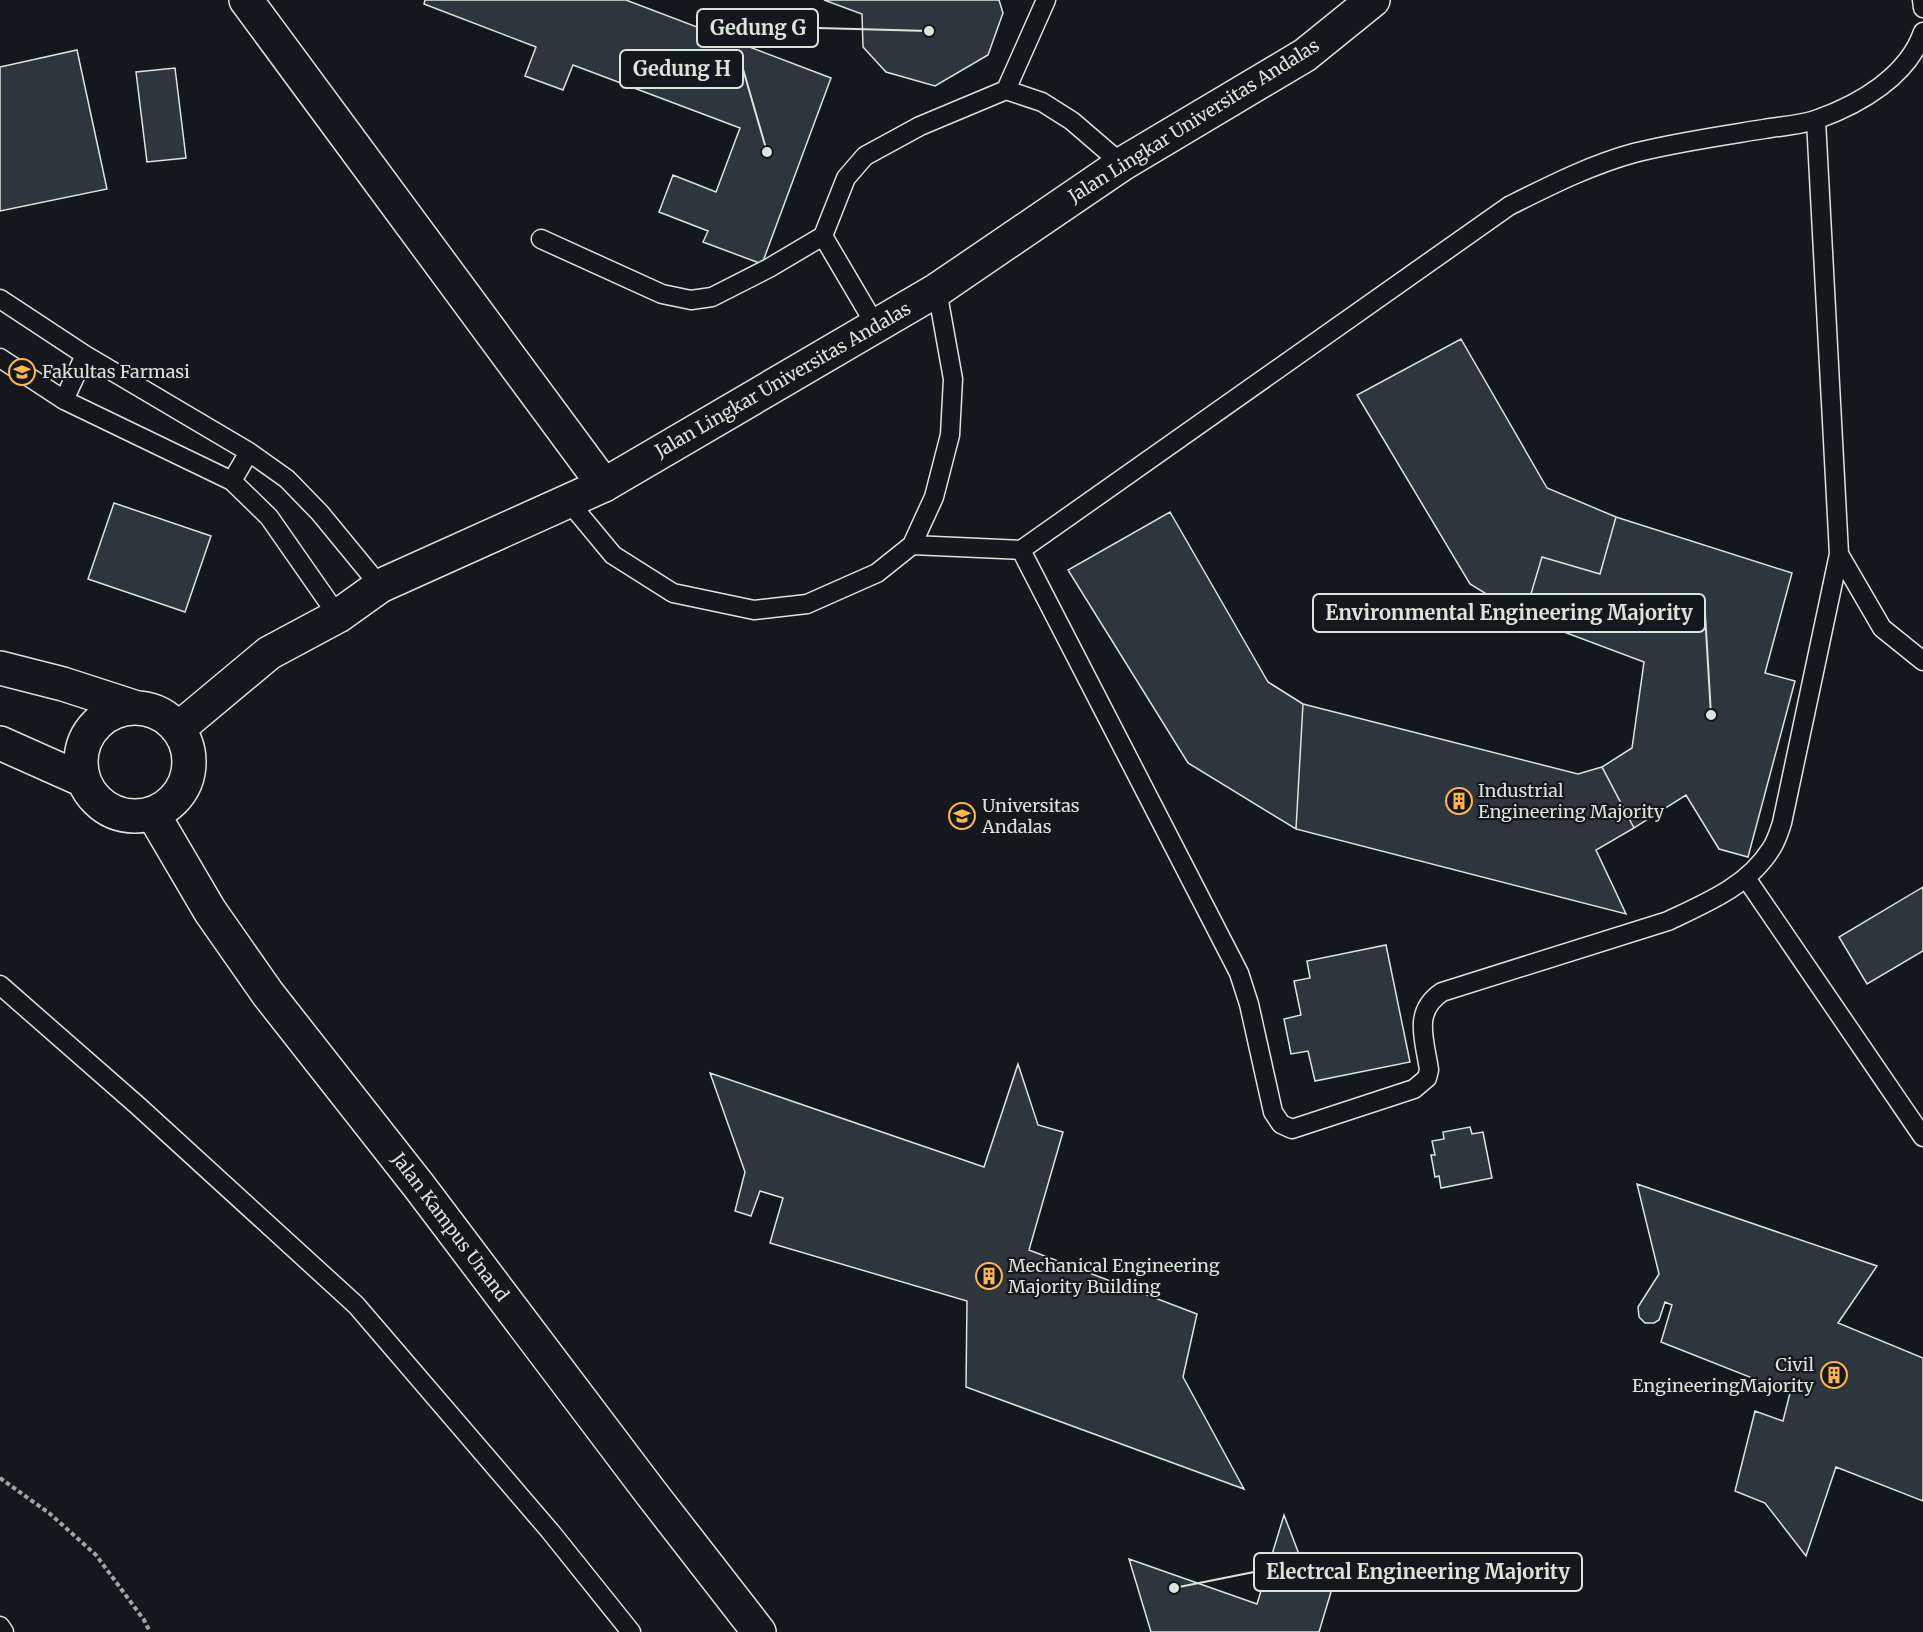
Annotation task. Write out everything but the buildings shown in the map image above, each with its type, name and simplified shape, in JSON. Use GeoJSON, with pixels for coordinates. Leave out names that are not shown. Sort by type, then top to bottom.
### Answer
{"type":"FeatureCollection","features":[{"type":"Feature","properties":{"kind":"street"},"geometry":{"type":"LineString","coordinates":[[246,0],[604,485]]}},
{"type":"Feature","properties":{"kind":"street","name":"Jalan Lingkar Universitas Andalas"},"geometry":{"type":"LineString","coordinates":[[178,729],[269,653],[339,616],[380,586],[604,485],[937,290],[1122,164],[1305,55],[1373,0]]}},
{"type":"Feature","properties":{"kind":"street"},"geometry":{"type":"LineString","coordinates":[[0,668],[150,710],[165,717],[178,729],[186,744],[190,761],[187,778],[180,793],[168,806],[153,814],[136,817],[119,815],[104,807],[91,795],[83,780],[80,764],[82,747],[90,731],[101,718],[116,711],[134,707]]}},
{"type":"Feature","properties":{"kind":"street"},"geometry":{"type":"LineString","coordinates":[[0,743],[83,780]]}},
{"type":"Feature","properties":{"kind":"street","name":"Jalan Kampus Unand"},"geometry":{"type":"LineString","coordinates":[[153,814],[210,911],[268,994],[419,1186],[759,1632]]}},
{"type":"Feature","properties":{"kind":"lane"},"geometry":{"type":"LineString","coordinates":[[1006,90],[1046,0]]}},
{"type":"Feature","properties":{"kind":"lane"},"geometry":{"type":"LineString","coordinates":[[1922,0],[1923,8]]}},
{"type":"Feature","properties":{"kind":"lane"},"geometry":{"type":"LineString","coordinates":[[912,545],[1021,550],[1509,206],[1571,175],[1634,153],[1816,120],[1849,106],[1879,88],[1905,65],[1918,48],[1923,32]]}},
{"type":"Feature","properties":{"kind":"lane"},"geometry":{"type":"LineString","coordinates":[[541,239],[662,294],[691,300],[712,297],[769,268],[823,236],[846,178],[864,156],[920,126],[1006,90],[1042,102],[1072,121],[1122,164]]}},
{"type":"Feature","properties":{"kind":"lane"},"geometry":{"type":"LineString","coordinates":[[1021,550],[1239,973],[1249,1004],[1273,1112],[1281,1124],[1293,1129],[1414,1089],[1422,1084],[1430,1070],[1422,1018],[1433,998],[1442,993],[1668,921],[1700,906],[1746,878],[1772,848],[1782,823],[1839,554],[1816,120]]}},
{"type":"Feature","properties":{"kind":"lane"},"geometry":{"type":"LineString","coordinates":[[823,236],[876,326]]}},
{"type":"Feature","properties":{"kind":"lane"},"geometry":{"type":"LineString","coordinates":[[568,502],[613,555],[673,593],[754,610],[807,604],[877,573],[912,545],[934,497],[950,435],[953,379],[937,290]]}},
{"type":"Feature","properties":{"kind":"lane"},"geometry":{"type":"LineString","coordinates":[[0,298],[85,355],[249,452],[287,479],[320,513],[380,586]]}},
{"type":"Feature","properties":{"kind":"lane"},"geometry":{"type":"LineString","coordinates":[[64,400],[85,355]]}},
{"type":"Feature","properties":{"kind":"lane"},"geometry":{"type":"LineString","coordinates":[[0,358],[64,400],[232,481],[269,517],[339,616]]}},
{"type":"Feature","properties":{"kind":"lane"},"geometry":{"type":"LineString","coordinates":[[232,481],[249,452]]}},
{"type":"Feature","properties":{"kind":"lane"},"geometry":{"type":"LineString","coordinates":[[1839,554],[1882,627],[1923,661]]}},
{"type":"Feature","properties":{"kind":"lane"},"geometry":{"type":"LineString","coordinates":[[1746,878],[1923,1137]]}},
{"type":"Feature","properties":{"kind":"lane"},"geometry":{"type":"LineString","coordinates":[[0,985],[137,1105],[356,1305],[550,1531],[632,1632]]}},
{"type":"Feature","properties":{"kind":"lane"},"geometry":{"type":"LineString","coordinates":[[0,1626],[4,1632]]}},
{"type":"Feature","properties":{"kind":"path"},"geometry":{"type":"LineString","coordinates":[[0,1478],[49,1513],[96,1556],[144,1620],[150,1632]]}},
{"type":"Feature","properties":{"kind":"place","name":"Gedung G"},"geometry":{"type":"Point","coordinates":[929,31]}},
{"type":"Feature","properties":{"kind":"place","name":"Gedung H"},"geometry":{"type":"Point","coordinates":[767,152]}},
{"type":"Feature","properties":{"kind":"place","name":"Fakultas Farmasi"},"geometry":{"type":"Point","coordinates":[22,372]}},
{"type":"Feature","properties":{"kind":"place","name":"Environmental Engineering Majority"},"geometry":{"type":"Point","coordinates":[1711,715]}},
{"type":"Feature","properties":{"kind":"place","name":"Industrial Engineering Majority"},"geometry":{"type":"Point","coordinates":[1459,801]}},
{"type":"Feature","properties":{"kind":"place","name":"Universitas Andalas"},"geometry":{"type":"Point","coordinates":[962,816]}},
{"type":"Feature","properties":{"kind":"place","name":"Mechanical Engineering Majority Building"},"geometry":{"type":"Point","coordinates":[989,1276]}},
{"type":"Feature","properties":{"kind":"place","name":"Civil EngineeringMajority"},"geometry":{"type":"Point","coordinates":[1834,1375]}},
{"type":"Feature","properties":{"kind":"place","name":"Electrcal Engineering Majority"},"geometry":{"type":"Point","coordinates":[1174,1588]}}]}
